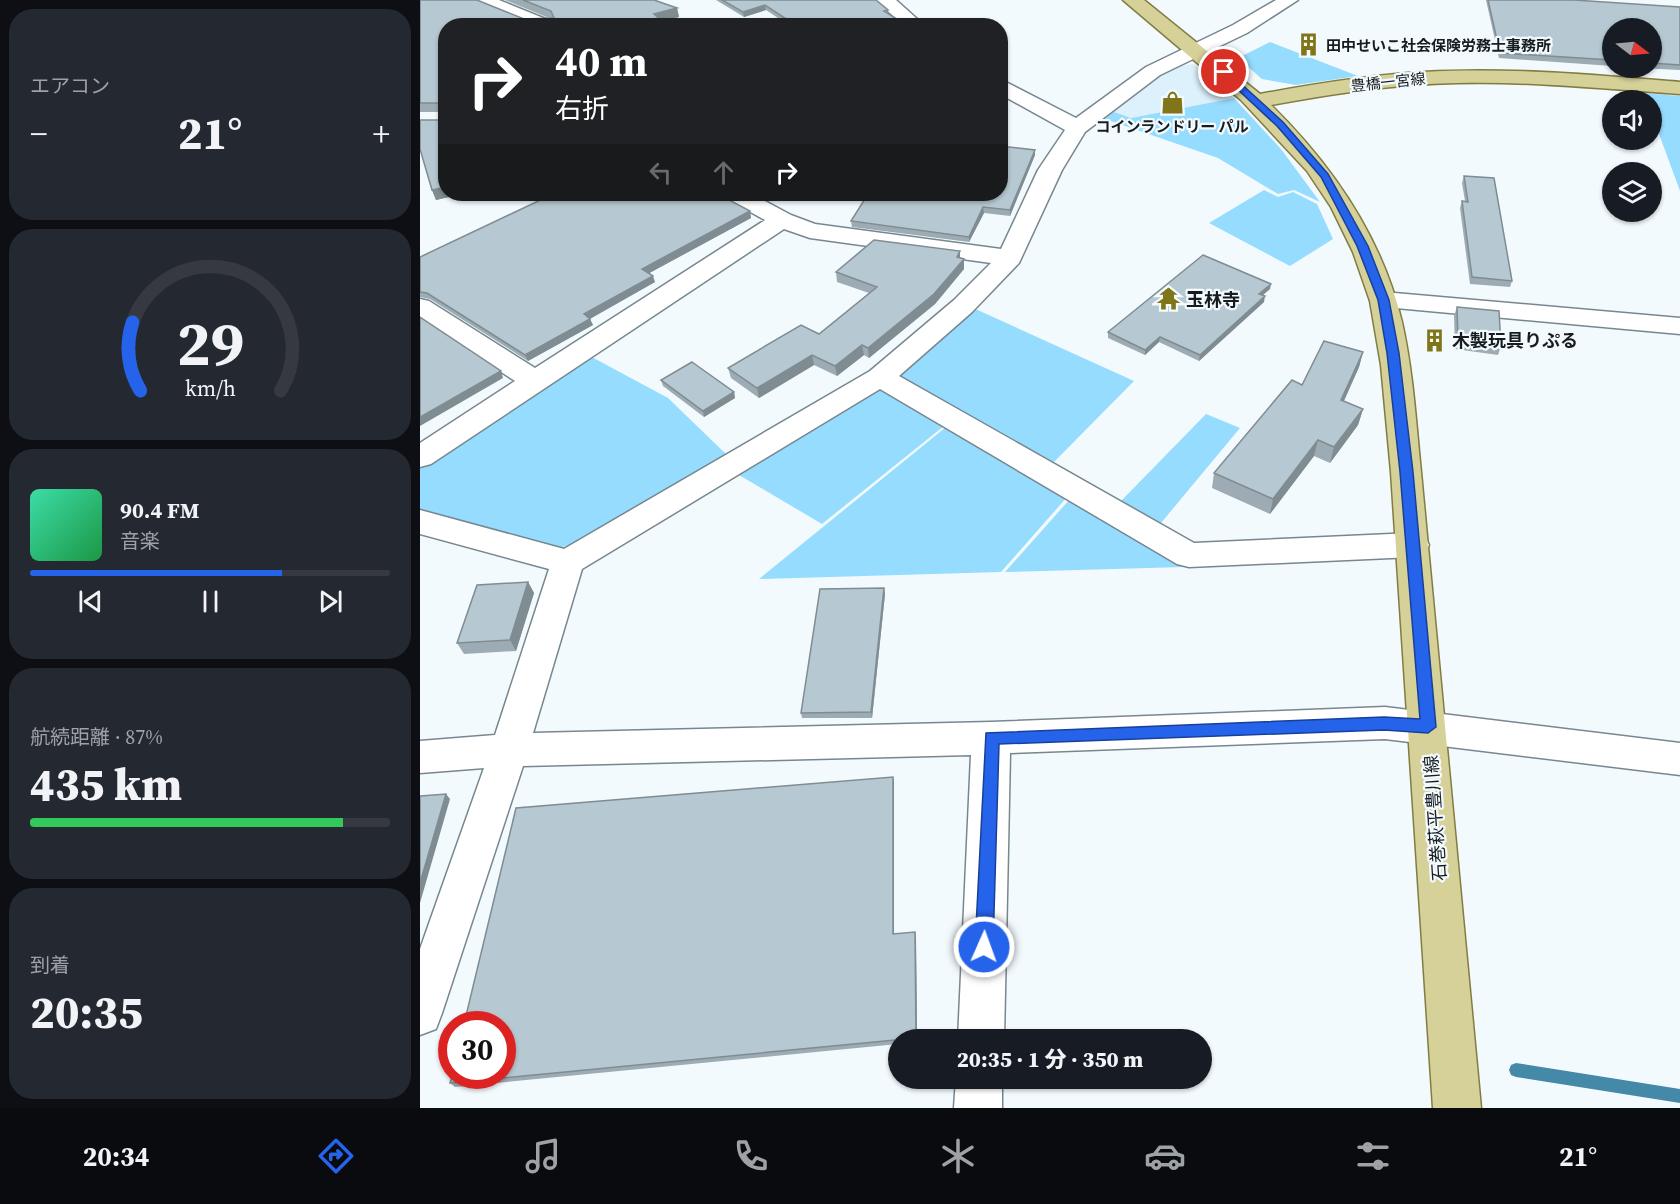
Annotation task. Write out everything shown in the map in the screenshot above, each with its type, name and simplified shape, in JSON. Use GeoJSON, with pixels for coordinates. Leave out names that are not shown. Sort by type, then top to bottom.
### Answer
{"type":"FeatureCollection","features":[{"type":"Feature","properties":{"kind":"main road"},"geometry":{"type":"LineString","coordinates":[[1132,0],[1257,101]]}},
{"type":"Feature","properties":{"kind":"main road","name":"豊橋一宮線"},"geometry":{"type":"LineString","coordinates":[[1257,101],[1377,82],[1452,77],[1532,78],[1680,88]]}},
{"type":"Feature","properties":{"kind":"main road","name":"石巻萩平豊川線"},"geometry":{"type":"LineString","coordinates":[[1257,101],[1325,176],[1363,246],[1383,300],[1395,370],[1413,545],[1457,1108]]}},
{"type":"Feature","properties":{"kind":"street"},"geometry":{"type":"LineString","coordinates":[[482,0],[526,18]]}},
{"type":"Feature","properties":{"kind":"street"},"geometry":{"type":"LineString","coordinates":[[885,0],[906,18]]}},
{"type":"Feature","properties":{"kind":"street"},"geometry":{"type":"LineString","coordinates":[[420,1013],[568,562],[880,377],[963,306],[1010,258],[1050,170],[1077,128],[1153,71],[1197,51],[1289,0]]}},
{"type":"Feature","properties":{"kind":"street"},"geometry":{"type":"LineString","coordinates":[[1008,89],[1077,128]]}},
{"type":"Feature","properties":{"kind":"street"},"geometry":{"type":"LineString","coordinates":[[748,201],[782,220],[810,231],[1010,258]]}},
{"type":"Feature","properties":{"kind":"street"},"geometry":{"type":"LineString","coordinates":[[420,457],[782,220]]}},
{"type":"Feature","properties":{"kind":"street"},"geometry":{"type":"LineString","coordinates":[[1383,300],[1680,326]]}},
{"type":"Feature","properties":{"kind":"street"},"geometry":{"type":"LineString","coordinates":[[420,307],[535,381]]}},
{"type":"Feature","properties":{"kind":"street"},"geometry":{"type":"LineString","coordinates":[[880,377],[1189,555],[1413,545]]}},
{"type":"Feature","properties":{"kind":"street"},"geometry":{"type":"LineString","coordinates":[[420,522],[568,562]]}},
{"type":"Feature","properties":{"kind":"street"},"geometry":{"type":"LineString","coordinates":[[420,757],[508,750],[991,738],[1384,723],[1680,759]]}},
{"type":"Feature","properties":{"kind":"street"},"geometry":{"type":"LineString","coordinates":[[981,1029],[991,738]]}},
{"type":"Feature","properties":{"kind":"street"},"geometry":{"type":"LineString","coordinates":[[978,1108],[979,1089]]}},
{"type":"Feature","properties":{"kind":"shaded area"},"geometry":{"type":"Polygon","coordinates":[[[1270,42],[1358,76],[1296,85],[1262,79],[1238,58],[1270,42]]]}},
{"type":"Feature","properties":{"kind":"shaded area"},"geometry":{"type":"Polygon","coordinates":[[[1194,64],[1233,98],[1130,118],[1114,112],[1173,67],[1194,64]]]}},
{"type":"Feature","properties":{"kind":"shaded area"},"geometry":{"type":"Polygon","coordinates":[[[1662,95],[1680,96],[1680,191],[1662,142],[1662,95]]]}},
{"type":"Feature","properties":{"kind":"shaded area"},"geometry":{"type":"Polygon","coordinates":[[[1234,98],[1281,149],[1320,202],[1294,190],[1278,194],[1218,158],[1105,119],[1114,112],[1131,118],[1234,98]]]}},
{"type":"Feature","properties":{"kind":"shaded area"},"geometry":{"type":"Polygon","coordinates":[[[1264,190],[1278,197],[1293,192],[1317,204],[1333,239],[1290,266],[1209,223],[1264,190]]]}},
{"type":"Feature","properties":{"kind":"shaded area"},"geometry":{"type":"Polygon","coordinates":[[[971,307],[1134,381],[1054,462],[895,375],[971,307]]]}},
{"type":"Feature","properties":{"kind":"shaded area"},"geometry":{"type":"Polygon","coordinates":[[[588,355],[668,398],[728,456],[582,542],[559,548],[420,511],[420,469],[588,355]]]}},
{"type":"Feature","properties":{"kind":"shaded area"},"geometry":{"type":"Polygon","coordinates":[[[877,387],[944,426],[822,524],[734,472],[877,387]]]}},
{"type":"Feature","properties":{"kind":"shaded area"},"geometry":{"type":"Polygon","coordinates":[[[1206,414],[1240,428],[1161,523],[1121,501],[1206,414]]]}},
{"type":"Feature","properties":{"kind":"shaded area"},"geometry":{"type":"Polygon","coordinates":[[[946,427],[1067,497],[1001,572],[759,579],[946,427]]]}},
{"type":"Feature","properties":{"kind":"shaded area"},"geometry":{"type":"Polygon","coordinates":[[[1070,499],[1184,567],[1005,572],[1070,499]]]}},
{"type":"Feature","properties":{"kind":"building"},"geometry":{"type":"Polygon","coordinates":[[[420,0],[477,0],[522,18],[438,18],[438,103],[420,103],[420,0]]]}},
{"type":"Feature","properties":{"kind":"building"},"geometry":{"type":"Polygon","coordinates":[[[523,0],[654,0],[677,8],[654,14],[658,18],[554,18],[551,11],[523,0]]]}},
{"type":"Feature","properties":{"kind":"building"},"geometry":{"type":"Polygon","coordinates":[[[722,0],[876,0],[888,10],[884,11],[895,18],[785,18],[765,5],[743,12],[722,0]]]}},
{"type":"Feature","properties":{"kind":"building"},"geometry":{"type":"Polygon","coordinates":[[[1488,0],[1574,0],[1680,7],[1680,65],[1662,64],[1662,18],[1602,18],[1602,59],[1500,53],[1488,0]]]}},
{"type":"Feature","properties":{"kind":"building"},"geometry":{"type":"Polygon","coordinates":[[[420,120],[438,120],[438,189],[432,190],[420,149],[420,120]]]}},
{"type":"Feature","properties":{"kind":"building"},"geometry":{"type":"Polygon","coordinates":[[[1008,147],[1035,150],[1010,210],[983,207],[969,237],[851,221],[864,201],[1008,201],[1008,147]]]}},
{"type":"Feature","properties":{"kind":"building"},"geometry":{"type":"Polygon","coordinates":[[[1464,176],[1494,178],[1512,281],[1472,277],[1462,201],[1468,202],[1464,176]]]}},
{"type":"Feature","properties":{"kind":"building"},"geometry":{"type":"Polygon","coordinates":[[[538,201],[731,201],[750,211],[642,269],[653,276],[584,314],[590,319],[525,355],[427,293],[420,292],[420,257],[538,201]]]}},
{"type":"Feature","properties":{"kind":"building"},"geometry":{"type":"Polygon","coordinates":[[[874,240],[960,251],[957,257],[964,259],[934,294],[868,348],[862,345],[835,366],[812,355],[757,388],[728,368],[801,325],[819,334],[877,287],[836,272],[874,240]]]}},
{"type":"Feature","properties":{"kind":"building"},"geometry":{"type":"Polygon","coordinates":[[[1203,255],[1271,284],[1259,294],[1265,296],[1200,355],[1160,337],[1145,350],[1108,332],[1203,255]]]}},
{"type":"Feature","properties":{"kind":"building"},"geometry":{"type":"Polygon","coordinates":[[[1457,307],[1499,311],[1501,346],[1458,340],[1457,307]]]}},
{"type":"Feature","properties":{"kind":"building"},"geometry":{"type":"Polygon","coordinates":[[[420,317],[501,371],[420,417],[420,317]]]}},
{"type":"Feature","properties":{"kind":"building"},"geometry":{"type":"Polygon","coordinates":[[[1324,341],[1363,352],[1341,400],[1363,409],[1334,447],[1318,440],[1273,499],[1214,473],[1292,380],[1302,385],[1324,341]]]}},
{"type":"Feature","properties":{"kind":"building"},"geometry":{"type":"Polygon","coordinates":[[[692,362],[734,392],[703,411],[661,380],[692,362]]]}},
{"type":"Feature","properties":{"kind":"building"},"geometry":{"type":"Polygon","coordinates":[[[528,582],[510,640],[457,643],[477,585],[528,582]]]}},
{"type":"Feature","properties":{"kind":"building"},"geometry":{"type":"Polygon","coordinates":[[[884,588],[871,712],[801,713],[820,589],[884,588]]]}},
{"type":"Feature","properties":{"kind":"building"},"geometry":{"type":"Polygon","coordinates":[[[893,777],[893,934],[915,932],[916,1029],[888,1029],[888,1041],[516,1077],[516,1011],[467,1011],[516,808],[893,777]]]}},
{"type":"Feature","properties":{"kind":"building"},"geometry":{"type":"Polygon","coordinates":[[[446,794],[420,883],[420,796],[446,794]]]}},
{"type":"Feature","properties":{"kind":"waterway"},"geometry":{"type":"LineString","coordinates":[[1516,1070],[1680,1096]]}},
{"type":"Feature","properties":{"kind":"place","name":"田中せいこ社会保険労務士事務所"},"geometry":{"type":"Point","coordinates":[1308,45]}},
{"type":"Feature","properties":{"kind":"place","name":"コインランドリー パル"},"geometry":{"type":"Point","coordinates":[1172,102]}},
{"type":"Feature","properties":{"kind":"place","name":"玉林寺"},"geometry":{"type":"Point","coordinates":[1168,299]}},
{"type":"Feature","properties":{"kind":"place","name":"木製玩具りぷる"},"geometry":{"type":"Point","coordinates":[1434,340]}},
{"type":"Feature","properties":{"kind":"route"},"geometry":{"type":"LineString","coordinates":[[984,947],[991,738],[1384,723],[1428,727],[1406,472],[1393,353],[1383,300],[1363,246],[1344,207],[1325,176],[1280,124],[1224,72]]}}]}
